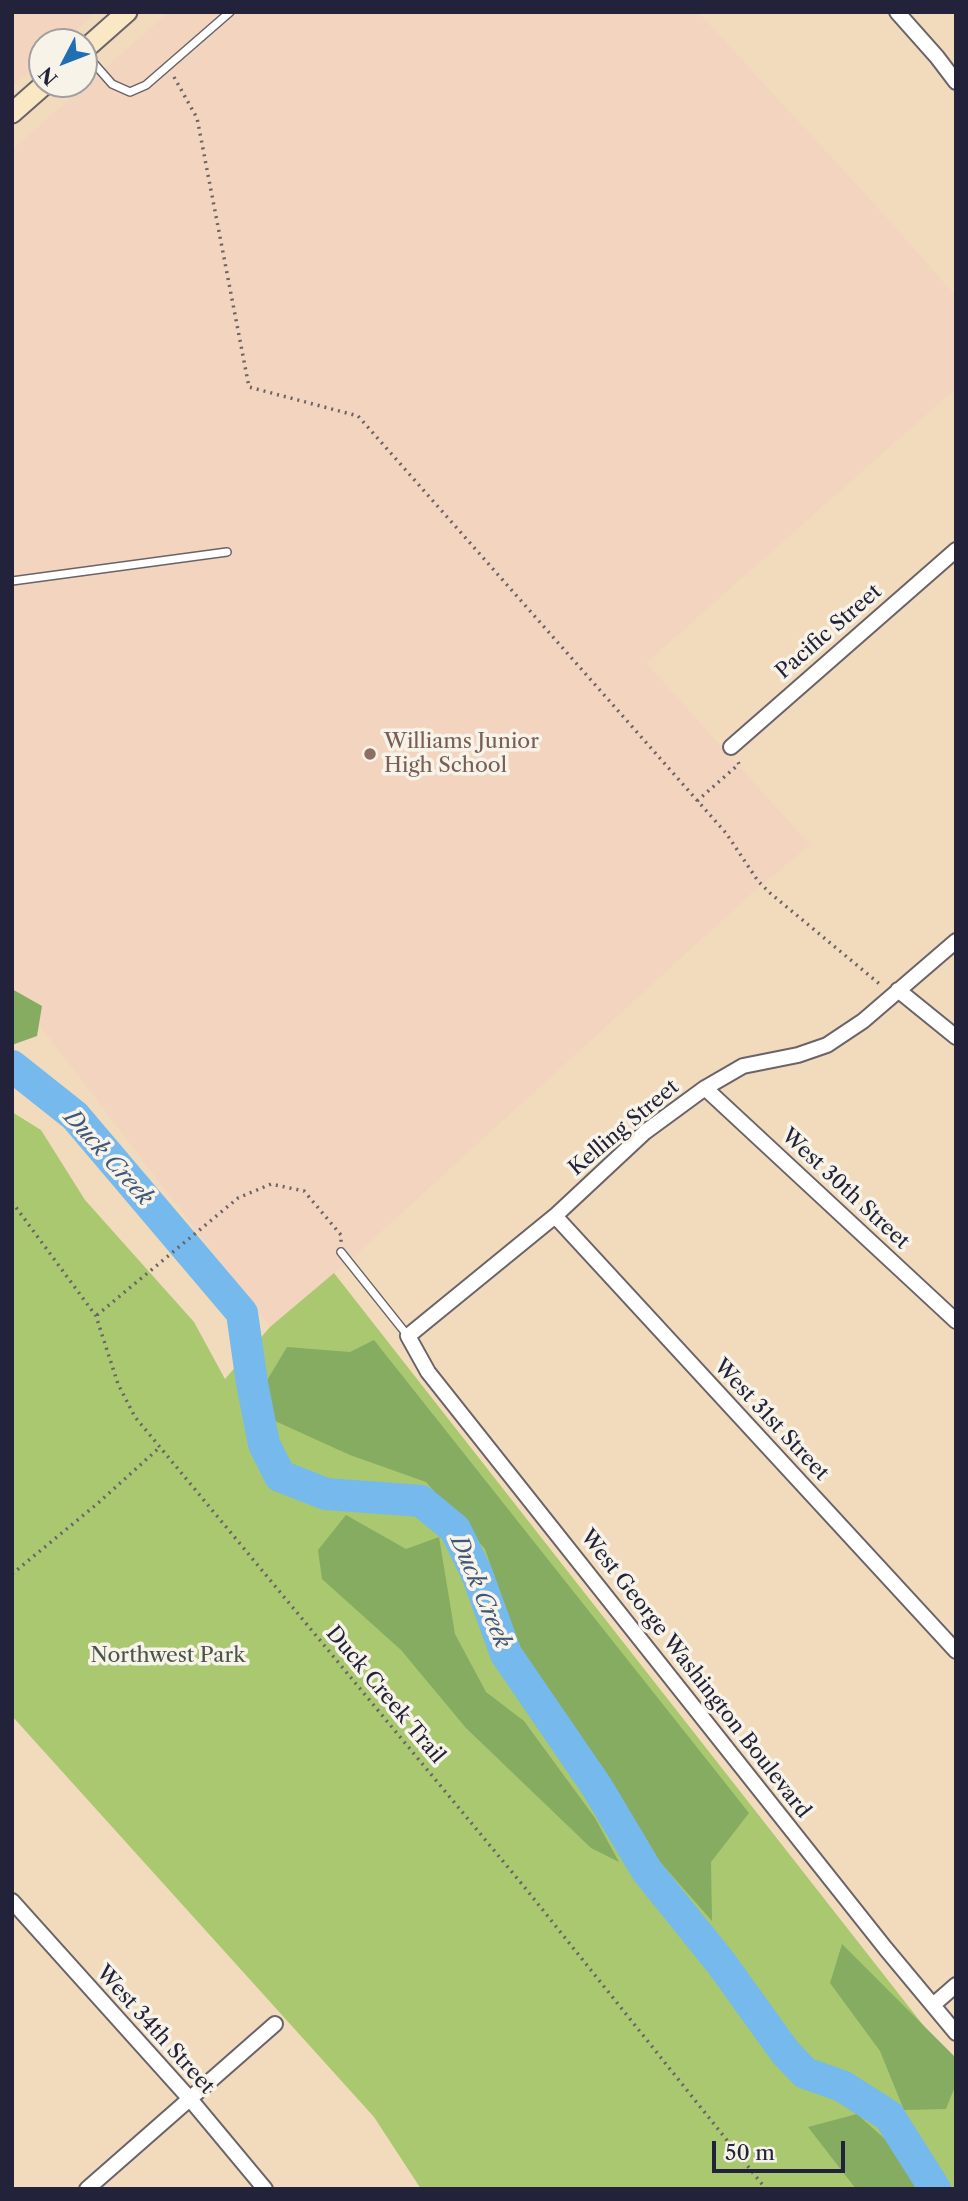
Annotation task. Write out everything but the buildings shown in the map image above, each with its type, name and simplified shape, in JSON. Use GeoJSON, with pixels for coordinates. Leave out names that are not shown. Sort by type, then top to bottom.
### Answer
{"type":"FeatureCollection","features":[{"type":"Feature","properties":{"kind":"main road"},"geometry":{"type":"LineString","coordinates":[[98,38],[127,12]]}},
{"type":"Feature","properties":{"kind":"main road"},"geometry":{"type":"LineString","coordinates":[[12,113],[29,98]]}},
{"type":"Feature","properties":{"kind":"street"},"geometry":{"type":"LineString","coordinates":[[897,12],[956,82]]}},
{"type":"Feature","properties":{"kind":"street","name":"Pacific Street"},"geometry":{"type":"LineString","coordinates":[[731,747],[956,550]]}},
{"type":"Feature","properties":{"kind":"street","name":"Kelling Street"},"geometry":{"type":"LineString","coordinates":[[408,1336],[555,1216],[645,1132],[705,1088],[744,1066],[798,1055],[827,1045],[863,1021],[956,941]]}},
{"type":"Feature","properties":{"kind":"street"},"geometry":{"type":"LineString","coordinates":[[898,990],[956,1037]]}},
{"type":"Feature","properties":{"kind":"street","name":"West 30th Street"},"geometry":{"type":"LineString","coordinates":[[705,1088],[956,1321]]}},
{"type":"Feature","properties":{"kind":"street","name":"West 31st Street"},"geometry":{"type":"LineString","coordinates":[[555,1216],[956,1651]]}},
{"type":"Feature","properties":{"kind":"street","name":"West George Washington Boulevard"},"geometry":{"type":"LineString","coordinates":[[408,1336],[428,1372],[877,1939],[956,2033]]}},
{"type":"Feature","properties":{"kind":"street","name":"West 34th Street"},"geometry":{"type":"LineString","coordinates":[[12,1901],[190,2099],[265,2189]]}},
{"type":"Feature","properties":{"kind":"street"},"geometry":{"type":"LineString","coordinates":[[933,2005],[956,1985]]}},
{"type":"Feature","properties":{"kind":"street"},"geometry":{"type":"LineString","coordinates":[[87,2189],[275,2024]]}},
{"type":"Feature","properties":{"kind":"lane"},"geometry":{"type":"LineString","coordinates":[[98,68],[112,84],[130,92],[146,85],[230,12]]}},
{"type":"Feature","properties":{"kind":"lane"},"geometry":{"type":"LineString","coordinates":[[12,582],[227,552]]}},
{"type":"Feature","properties":{"kind":"lane"},"geometry":{"type":"LineString","coordinates":[[341,1252],[408,1336]]}},
{"type":"Feature","properties":{"kind":"path"},"geometry":{"type":"LineString","coordinates":[[168,66],[197,118],[249,387],[358,416],[726,833],[758,881],[882,986],[898,990]]}},
{"type":"Feature","properties":{"kind":"path"},"geometry":{"type":"LineString","coordinates":[[696,801],[739,764],[731,747]]}},
{"type":"Feature","properties":{"kind":"path"},"geometry":{"type":"LineString","coordinates":[[96,1316],[238,1198],[271,1184],[304,1191],[341,1235],[341,1252]]}},
{"type":"Feature","properties":{"kind":"path","name":"Duck Creek Trail"},"geometry":{"type":"LineString","coordinates":[[12,1202],[96,1316],[118,1384],[135,1417],[526,1889],[766,2189]]}},
{"type":"Feature","properties":{"kind":"path"},"geometry":{"type":"LineString","coordinates":[[12,1574],[97,1504],[159,1448]]}},
{"type":"Feature","properties":{"kind":"shaded area"},"geometry":{"type":"Polygon","coordinates":[[[12,12],[96,12],[78,28],[28,28],[28,73],[12,87],[12,12]]]}},
{"type":"Feature","properties":{"kind":"shaded area","name":"Williams Junior High School"},"geometry":{"type":"Polygon","coordinates":[[[169,12],[698,12],[956,296],[956,388],[646,663],[810,845],[752,893],[361,1250],[270,1327],[12,989],[12,150],[71,98],[98,98],[98,74],[169,12]]]}},
{"type":"Feature","properties":{"kind":"green space"},"geometry":{"type":"Polygon","coordinates":[[[12,989],[42,1006],[37,1036],[12,1045],[12,989]]]}},
{"type":"Feature","properties":{"kind":"green space","name":"Northwest Park"},"geometry":{"type":"Polygon","coordinates":[[[12,1112],[41,1130],[85,1200],[194,1322],[225,1379],[270,1327],[334,1273],[956,2067],[956,2189],[421,2189],[374,2117],[12,1716],[12,1112]]]}},
{"type":"Feature","properties":{"kind":"green space"},"geometry":{"type":"Polygon","coordinates":[[[374,1340],[749,1813],[711,1862],[712,1921],[646,1846],[523,1662],[485,1549],[426,1482],[350,1455],[275,1421],[266,1382],[287,1347],[350,1352],[374,1340]]]}},
{"type":"Feature","properties":{"kind":"green space"},"geometry":{"type":"Polygon","coordinates":[[[346,1515],[406,1549],[439,1537],[455,1634],[486,1692],[524,1721],[595,1818],[619,1862],[591,1848],[466,1728],[401,1650],[322,1579],[318,1550],[346,1515]]]}},
{"type":"Feature","properties":{"kind":"green space"},"geometry":{"type":"Polygon","coordinates":[[[842,1944],[956,2058],[956,2084],[946,2109],[904,2110],[880,2051],[830,1983],[842,1944]]]}},
{"type":"Feature","properties":{"kind":"green space"},"geometry":{"type":"Polygon","coordinates":[[[857,2114],[886,2140],[921,2189],[856,2189],[808,2127],[857,2114]]]}},
{"type":"Feature","properties":{"kind":"waterway","name":"Duck Creek"},"geometry":{"type":"LineString","coordinates":[[12,1066],[75,1116],[242,1313],[264,1444],[280,1476],[326,1494],[421,1501],[455,1529],[477,1574],[506,1654],[597,1787],[647,1871],[721,1963],[785,2052],[805,2073],[842,2086],[889,2116],[935,2189]]}},
{"type":"Feature","properties":{"kind":"place","name":"Williams Junior High School"},"geometry":{"type":"Point","coordinates":[370,754]}}]}
